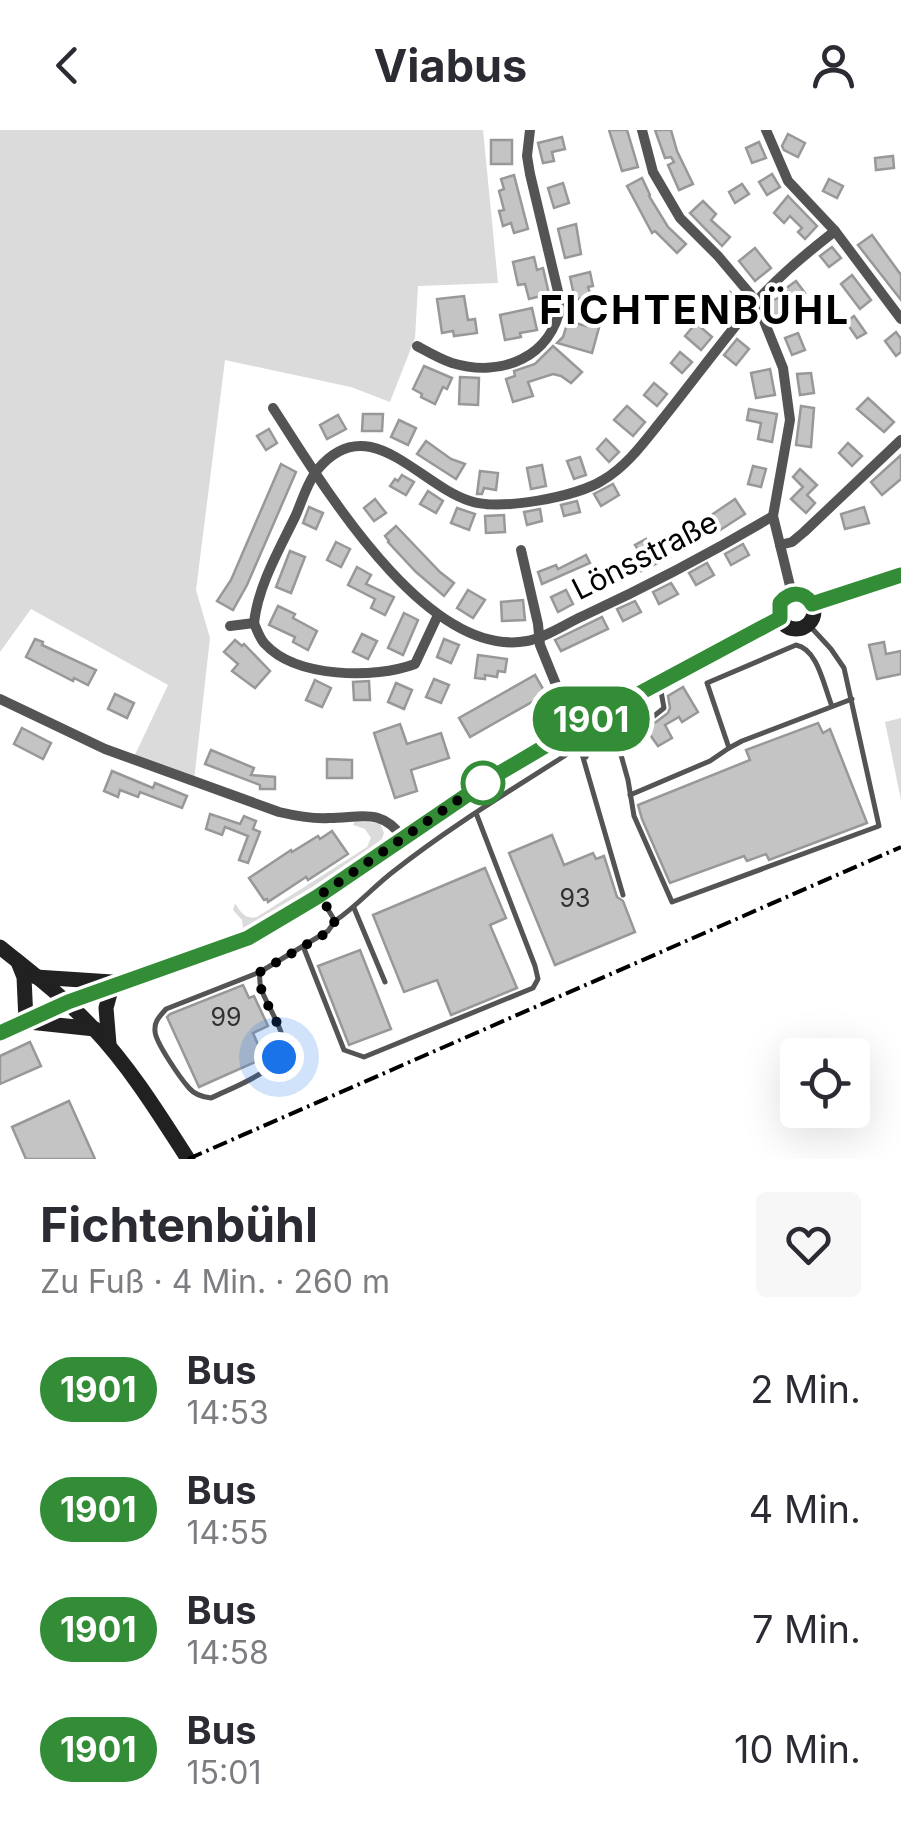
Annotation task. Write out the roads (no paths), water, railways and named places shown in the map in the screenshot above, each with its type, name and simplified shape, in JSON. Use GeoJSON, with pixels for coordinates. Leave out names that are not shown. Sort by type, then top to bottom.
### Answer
{"type":"FeatureCollection","features":[{"type":"Feature","properties":{"kind":"main road"},"geometry":{"type":"LineString","coordinates":[[812,604],[901,575]]}},
{"type":"Feature","properties":{"kind":"main road"},"geometry":{"type":"LineString","coordinates":[[792,594],[804,596],[812,604],[813,615],[803,628],[782,623],[780,603],[792,594]]}},
{"type":"Feature","properties":{"kind":"main road"},"geometry":{"type":"LineString","coordinates":[[0,1032],[68,1002],[248,938],[320,895],[498,774],[780,618]]}},
{"type":"Feature","properties":{"kind":"main road"},"geometry":{"type":"LineString","coordinates":[[0,947],[95,1029],[188,1159]]}},
{"type":"Feature","properties":{"kind":"main road"},"geometry":{"type":"LineString","coordinates":[[18,961],[24,978],[26,1022]]}},
{"type":"Feature","properties":{"kind":"main road"},"geometry":{"type":"LineString","coordinates":[[36,977],[116,984]]}},
{"type":"Feature","properties":{"kind":"main road"},"geometry":{"type":"LineString","coordinates":[[110,1048],[106,1008],[116,984]]}},
{"type":"Feature","properties":{"kind":"main road"},"geometry":{"type":"LineString","coordinates":[[26,1022],[95,1029]]}},
{"type":"Feature","properties":{"kind":"street"},"geometry":{"type":"LineString","coordinates":[[417,346],[451,362],[490,368],[514,363],[533,353],[553,332],[561,304],[530,174],[530,130]]}},
{"type":"Feature","properties":{"kind":"street"},"geometry":{"type":"LineString","coordinates":[[642,130],[653,172],[680,218],[756,302],[783,368],[790,420],[772,516],[792,594]]}},
{"type":"Feature","properties":{"kind":"street"},"geometry":{"type":"LineString","coordinates":[[766,130],[788,180],[835,230],[901,319]]}},
{"type":"Feature","properties":{"kind":"street"},"geometry":{"type":"LineString","coordinates":[[438,615],[415,664],[398,670],[354,673],[311,669],[287,661],[264,643],[254,623],[272,566],[315,472],[332,457],[363,444],[378,447],[468,501],[485,505],[551,498],[600,483],[621,468],[782,274],[835,230]]}},
{"type":"Feature","properties":{"kind":"street","name":"Lönsstraße"},"geometry":{"type":"LineString","coordinates":[[273,408],[378,558],[438,615],[485,640],[526,641],[538,636],[626,596],[772,516]]}},
{"type":"Feature","properties":{"kind":"street"},"geometry":{"type":"LineString","coordinates":[[780,545],[792,542],[804,532],[901,440]]}},
{"type":"Feature","properties":{"kind":"street"},"geometry":{"type":"LineString","coordinates":[[522,550],[542,651],[588,725]]}},
{"type":"Feature","properties":{"kind":"street"},"geometry":{"type":"LineString","coordinates":[[230,626],[254,623]]}},
{"type":"Feature","properties":{"kind":"street"},"geometry":{"type":"LineString","coordinates":[[0,699],[105,749],[279,812],[315,818],[377,816],[403,838]]}},
{"type":"Feature","properties":{"kind":"lane"},"geometry":{"type":"LineString","coordinates":[[588,725],[600,744],[620,756],[634,816],[672,902],[879,826],[844,668],[808,624]]}},
{"type":"Feature","properties":{"kind":"lane"},"geometry":{"type":"LineString","coordinates":[[730,748],[707,683],[731,671],[802,645],[811,653],[832,706]]}},
{"type":"Feature","properties":{"kind":"lane"},"geometry":{"type":"LineString","coordinates":[[588,725],[620,725],[654,716],[664,708],[659,683]]}},
{"type":"Feature","properties":{"kind":"lane"},"geometry":{"type":"LineString","coordinates":[[630,795],[710,762],[730,748],[852,699]]}},
{"type":"Feature","properties":{"kind":"lane"},"geometry":{"type":"LineString","coordinates":[[260,972],[259,985],[282,1033],[279,1057],[272,1067],[212,1098],[200,1097],[190,1090],[156,1038],[156,1022],[166,1010],[260,972],[328,932],[335,921],[392,872],[580,746],[588,725]]}},
{"type":"Feature","properties":{"kind":"lane"},"geometry":{"type":"LineString","coordinates":[[584,760],[588,725]]}},
{"type":"Feature","properties":{"kind":"lane"},"geometry":{"type":"LineString","coordinates":[[580,746],[624,895]]}},
{"type":"Feature","properties":{"kind":"lane"},"geometry":{"type":"LineString","coordinates":[[303,946],[344,1050],[364,1057],[533,988],[538,979],[535,966],[476,814]]}},
{"type":"Feature","properties":{"kind":"lane"},"geometry":{"type":"LineString","coordinates":[[320,895],[335,921]]}},
{"type":"Feature","properties":{"kind":"lane"},"geometry":{"type":"LineString","coordinates":[[354,908],[385,982]]}},
{"type":"Feature","properties":{"kind":"railway"},"geometry":{"type":"LineString","coordinates":[[188,1159],[901,847]]}},
{"type":"Feature","properties":{"kind":"district","name":"FICHTENBÜHL"},"geometry":{"type":"Point","coordinates":[695,310]}}]}
